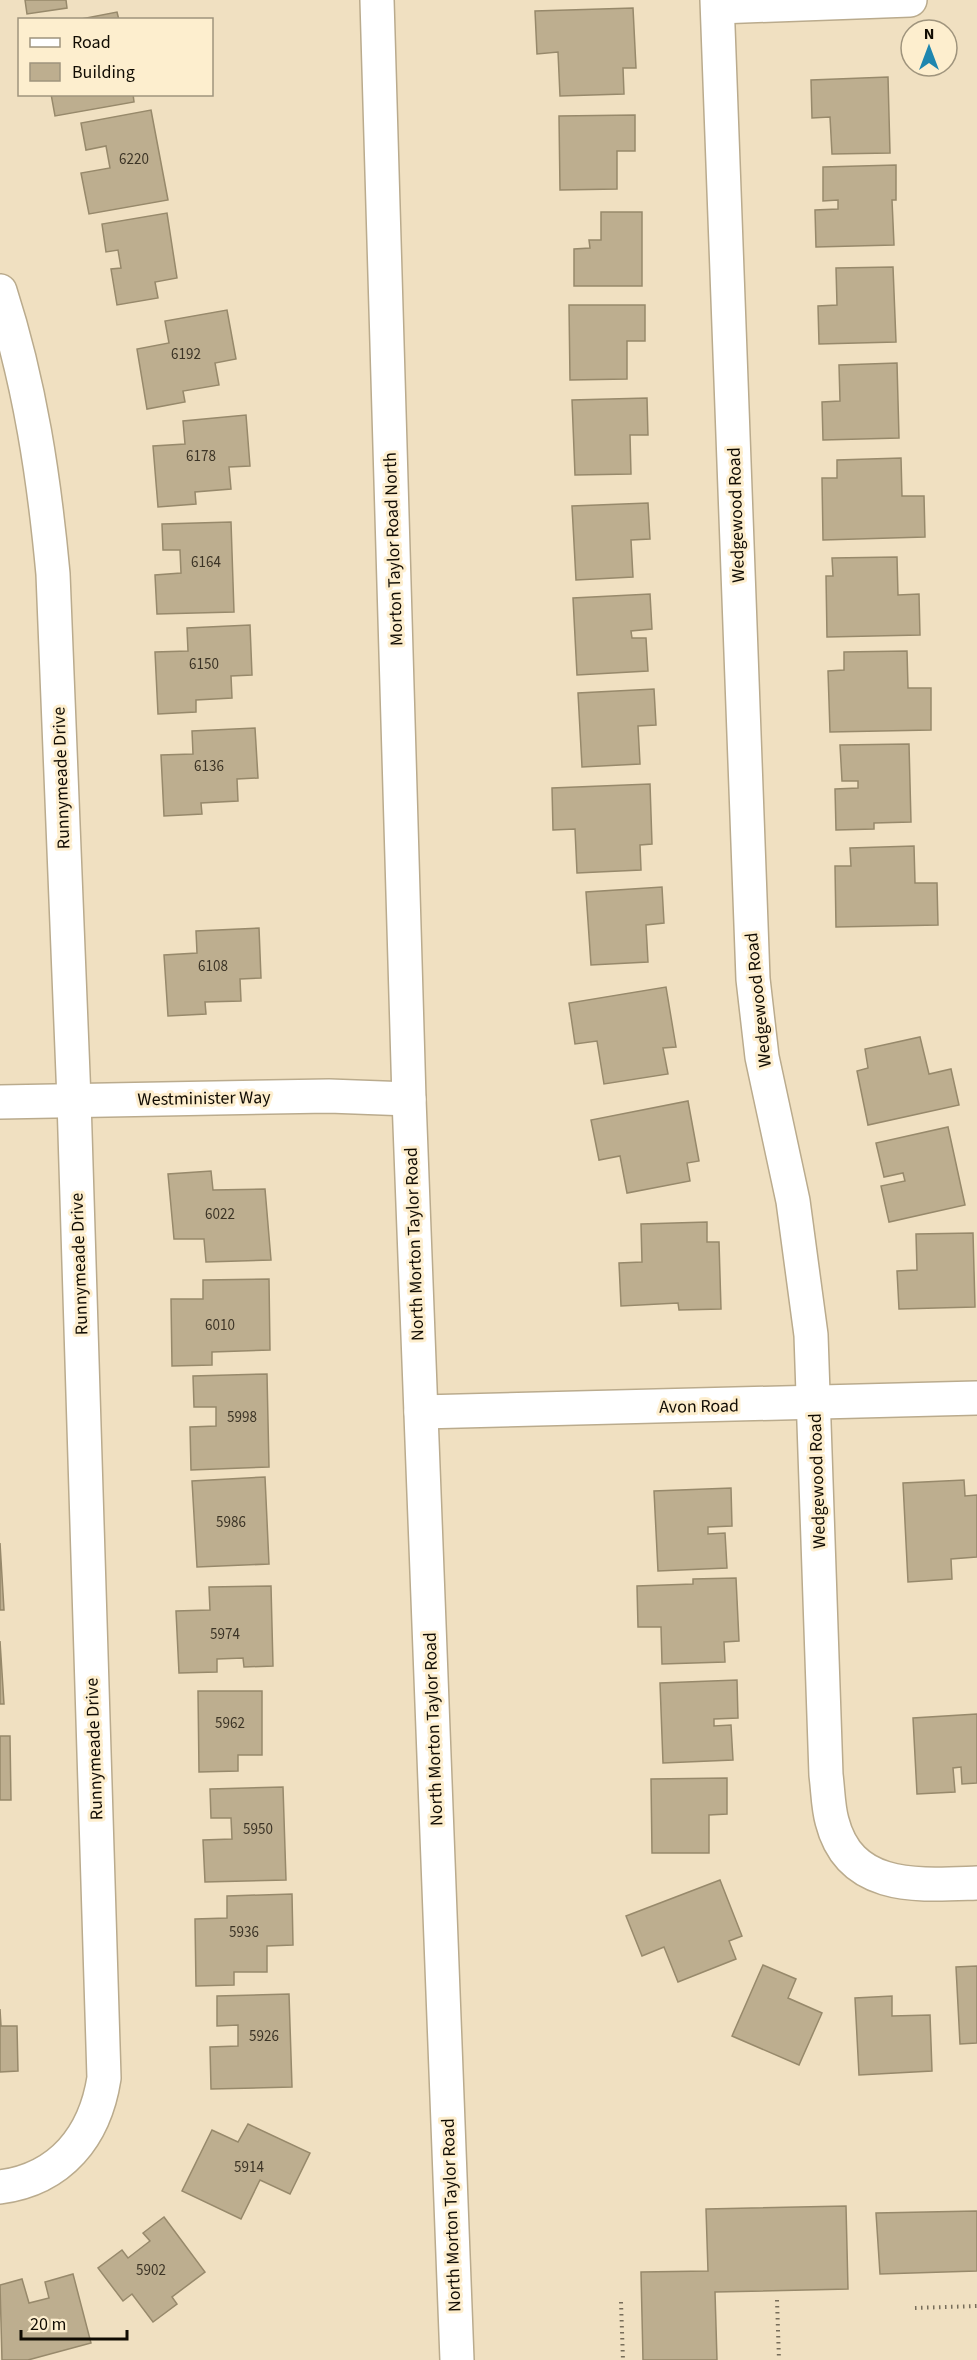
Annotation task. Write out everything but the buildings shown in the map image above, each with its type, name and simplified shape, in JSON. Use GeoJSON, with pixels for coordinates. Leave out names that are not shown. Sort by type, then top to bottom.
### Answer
{"type":"FeatureCollection","features":[{"type":"Feature","properties":{"kind":"street","name":"Morton Taylor Road North"},"geometry":{"type":"LineString","coordinates":[[377,0],[409,1099]]}},
{"type":"Feature","properties":{"kind":"street"},"geometry":{"type":"LineString","coordinates":[[718,4],[910,0]]}},
{"type":"Feature","properties":{"kind":"street","name":"Wedgewood Road"},"geometry":{"type":"LineString","coordinates":[[718,4],[753,979],[762,1057],[793,1201],[804,1268],[815,1403],[826,1775],[831,1819],[835,1833],[845,1850],[859,1865],[876,1876],[896,1883],[977,1883]]}},
{"type":"Feature","properties":{"kind":"street","name":"Runnymeade Drive"},"geometry":{"type":"LineString","coordinates":[[0,291],[33,416],[45,488],[50,542],[74,1100],[104,2078],[94,2118],[71,2153],[36,2177],[0,2187]]}},
{"type":"Feature","properties":{"kind":"street","name":"Westminister Way"},"geometry":{"type":"LineString","coordinates":[[0,1102],[329,1096],[409,1099]]}},
{"type":"Feature","properties":{"kind":"street","name":"North Morton Taylor Road"},"geometry":{"type":"LineString","coordinates":[[409,1099],[457,2360]]}},
{"type":"Feature","properties":{"kind":"street","name":"Avon Road"},"geometry":{"type":"LineString","coordinates":[[421,1412],[977,1398]]}},
{"type":"Feature","properties":{"kind":"path"},"geometry":{"type":"LineString","coordinates":[[777,2300],[779,2360]]}},
{"type":"Feature","properties":{"kind":"path"},"geometry":{"type":"LineString","coordinates":[[621,2302],[623,2360]]}},
{"type":"Feature","properties":{"kind":"path"},"geometry":{"type":"LineString","coordinates":[[915,2308],[977,2306]]}}]}
